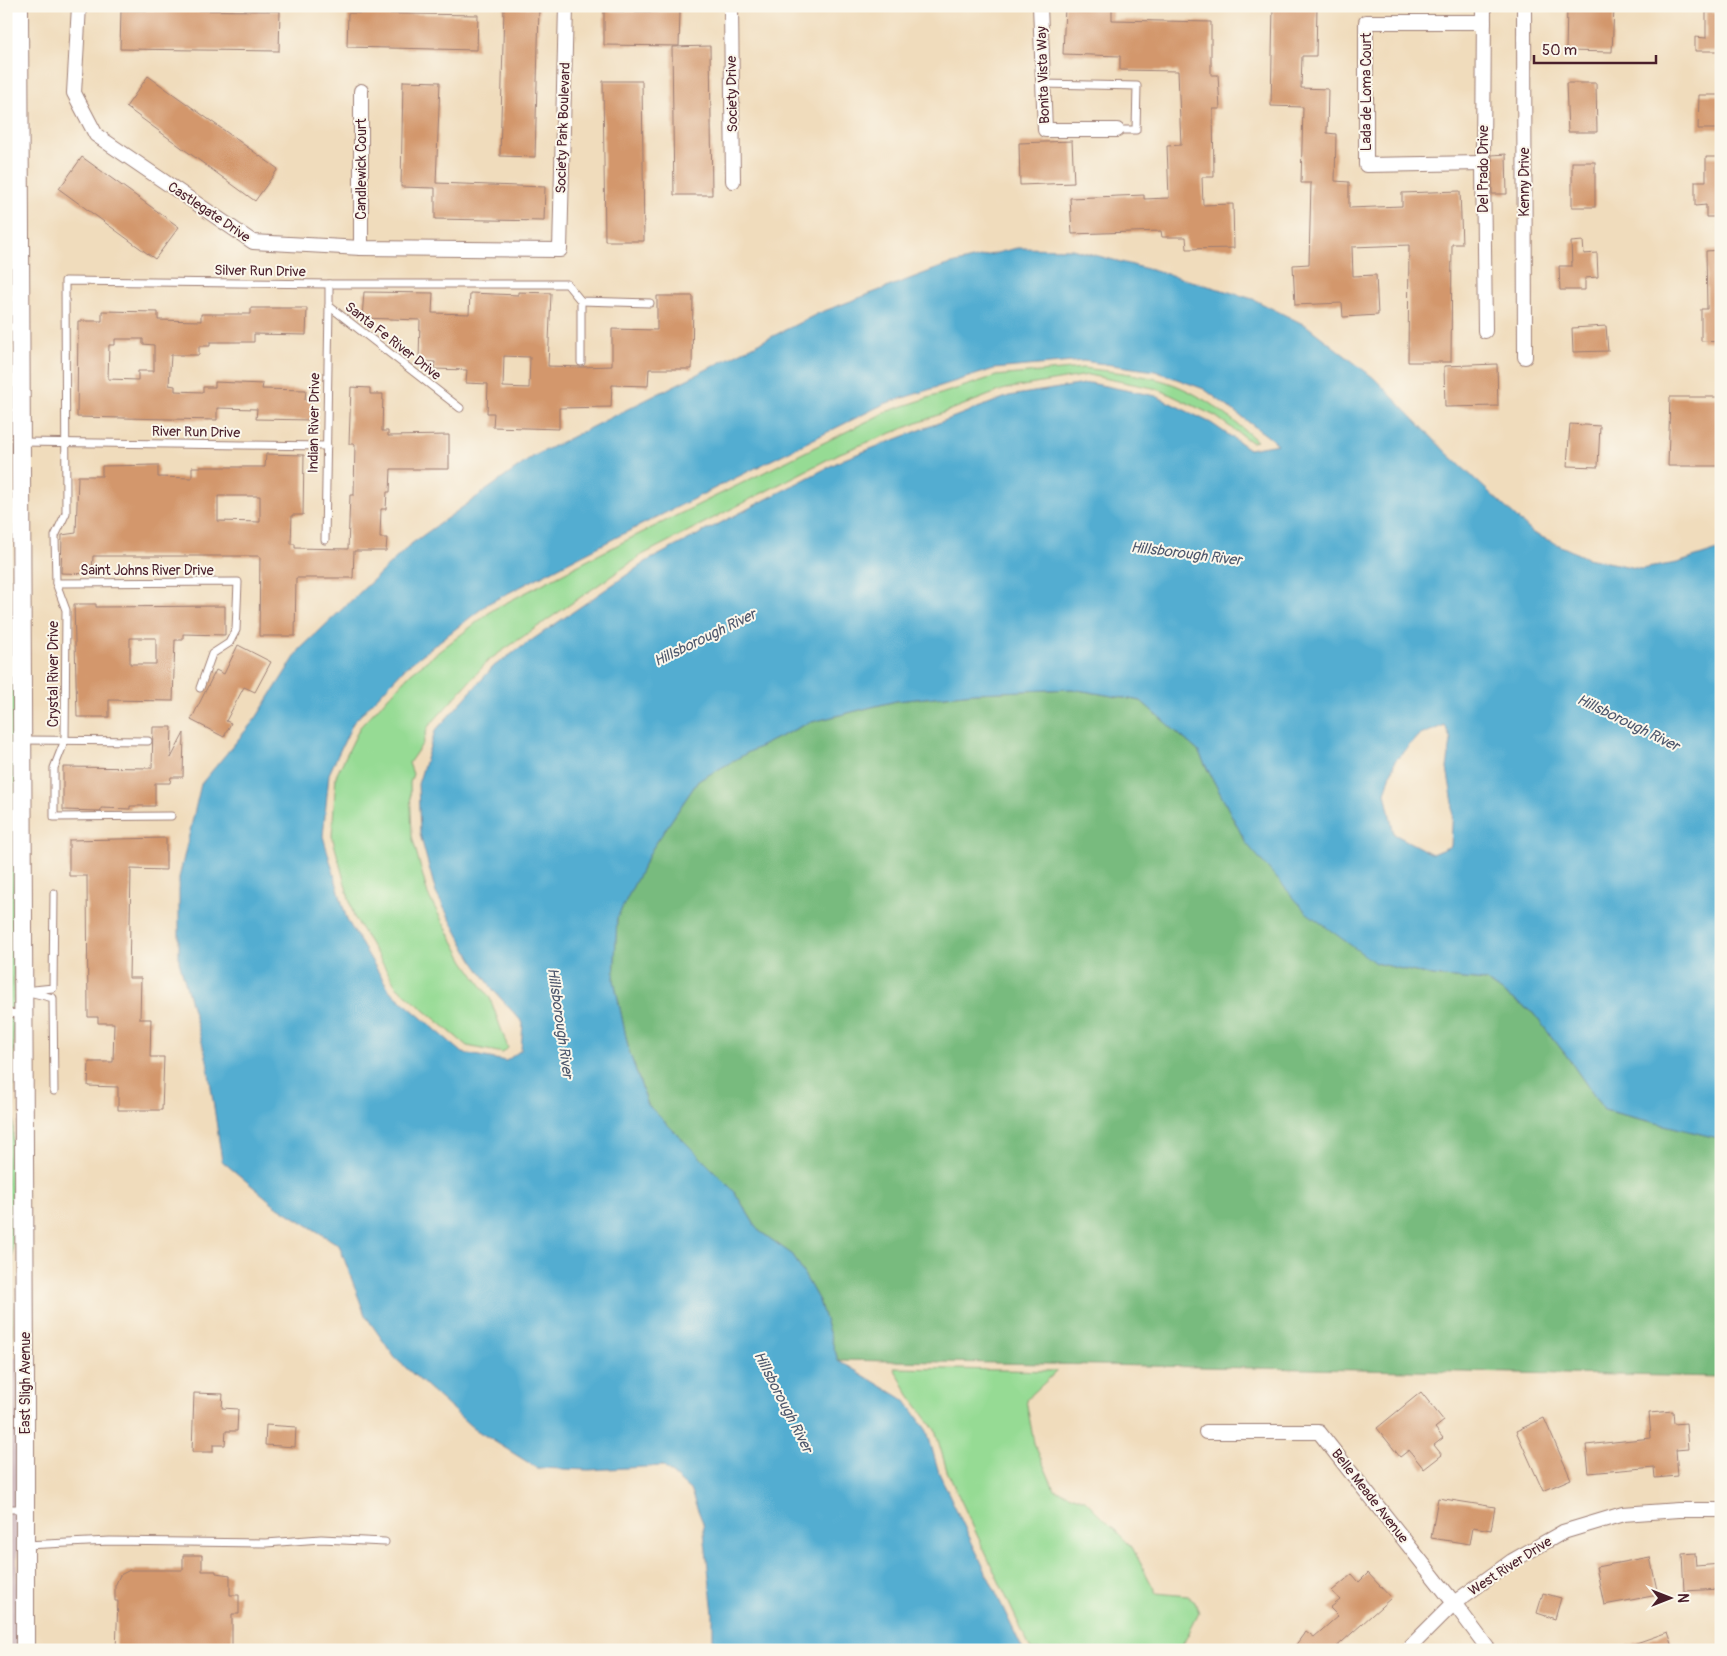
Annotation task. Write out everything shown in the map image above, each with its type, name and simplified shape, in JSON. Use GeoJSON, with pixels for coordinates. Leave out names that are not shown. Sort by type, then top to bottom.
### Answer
{"type":"FeatureCollection","features":[{"type":"Feature","properties":{"kind":"street","name":"East Sligh Avenue"},"geometry":{"type":"LineString","coordinates":[[20,6],[16,67],[17,173],[14,328],[22,442],[14,675],[22,740],[23,991],[15,1014],[24,1509],[24,1650]]}},
{"type":"Feature","properties":{"kind":"street","name":"Castlegate Drive"},"geometry":{"type":"LineString","coordinates":[[79,6],[74,93],[96,135],[253,242],[361,248],[560,250]]}},
{"type":"Feature","properties":{"kind":"street","name":"Society Park Boulevard"},"geometry":{"type":"LineString","coordinates":[[560,250],[566,6]]}},
{"type":"Feature","properties":{"kind":"street","name":"Society Drive"},"geometry":{"type":"LineString","coordinates":[[731,6],[733,181]]}},
{"type":"Feature","properties":{"kind":"street","name":"Bonita Vista Way"},"geometry":{"type":"LineString","coordinates":[[1040,6],[1045,130],[1117,130]]}},
{"type":"Feature","properties":{"kind":"street","name":"Del Prado Drive"},"geometry":{"type":"LineString","coordinates":[[1484,6],[1482,162],[1485,331]]}},
{"type":"Feature","properties":{"kind":"street","name":"Kenny Drive"},"geometry":{"type":"LineString","coordinates":[[1524,6],[1525,358]]}},
{"type":"Feature","properties":{"kind":"street","name":"Lada de Loma Court"},"geometry":{"type":"LineString","coordinates":[[1482,162],[1366,165],[1366,22],[1484,22]]}},
{"type":"Feature","properties":{"kind":"street","name":"Candlewick Court"},"geometry":{"type":"LineString","coordinates":[[360,91],[361,248]]}},
{"type":"Feature","properties":{"kind":"street","name":"Belle Meade Avenue"},"geometry":{"type":"LineString","coordinates":[[1206,1432],[1319,1432],[1489,1650]]}},
{"type":"Feature","properties":{"kind":"street","name":"West River Drive"},"geometry":{"type":"LineString","coordinates":[[1407,1650],[1454,1603],[1512,1561],[1563,1532],[1623,1514],[1678,1510],[1721,1510]]}},
{"type":"Feature","properties":{"kind":"lane"},"geometry":{"type":"LineString","coordinates":[[1043,84],[1137,86],[1136,130],[1117,130]]}},
{"type":"Feature","properties":{"kind":"lane","name":"Silver Run Drive"},"geometry":{"type":"LineString","coordinates":[[64,442],[65,281],[567,284],[581,301]]}},
{"type":"Feature","properties":{"kind":"lane","name":"Santa Fe River Drive"},"geometry":{"type":"LineString","coordinates":[[329,284],[329,306],[460,408]]}},
{"type":"Feature","properties":{"kind":"lane"},"geometry":{"type":"LineString","coordinates":[[581,362],[581,301],[650,303]]}},
{"type":"Feature","properties":{"kind":"lane","name":"Indian River Drive"},"geometry":{"type":"LineString","coordinates":[[325,540],[329,306]]}},
{"type":"Feature","properties":{"kind":"lane"},"geometry":{"type":"LineString","coordinates":[[22,442],[64,442]]}},
{"type":"Feature","properties":{"kind":"lane","name":"River Run Drive"},"geometry":{"type":"LineString","coordinates":[[64,442],[327,446]]}},
{"type":"Feature","properties":{"kind":"lane","name":"Crystal River Drive"},"geometry":{"type":"LineString","coordinates":[[64,442],[66,513],[55,536],[56,583],[66,610],[65,740],[54,768],[54,817],[171,816]]}},
{"type":"Feature","properties":{"kind":"lane","name":"Saint Johns River Drive"},"geometry":{"type":"LineString","coordinates":[[56,583],[238,582],[236,630],[229,642],[212,654],[200,688]]}},
{"type":"Feature","properties":{"kind":"lane"},"geometry":{"type":"LineString","coordinates":[[22,740],[148,741]]}},
{"type":"Feature","properties":{"kind":"lane"},"geometry":{"type":"LineString","coordinates":[[23,991],[53,988],[54,893]]}},
{"type":"Feature","properties":{"kind":"lane"},"geometry":{"type":"LineString","coordinates":[[23,991],[53,998],[54,1091]]}},
{"type":"Feature","properties":{"kind":"lane"},"geometry":{"type":"LineString","coordinates":[[6,1509],[24,1509]]}},
{"type":"Feature","properties":{"kind":"lane"},"geometry":{"type":"LineString","coordinates":[[24,1545],[110,1541],[266,1543],[321,1539],[385,1542]]}},
{"type":"Feature","properties":{"kind":"shaded area"},"geometry":{"type":"Polygon","coordinates":[[[6,1358],[18,1358],[17,1650],[6,1650],[6,1358]]]}},
{"type":"Feature","properties":{"kind":"green space"},"geometry":{"type":"Polygon","coordinates":[[[1083,368],[1127,373],[1167,382],[1208,402],[1257,441],[1251,442],[1215,416],[1158,389],[1088,375],[1005,389],[840,453],[642,555],[489,660],[428,727],[423,743],[409,763],[413,774],[410,783],[412,836],[428,895],[464,961],[490,998],[508,1048],[503,1053],[467,1046],[397,987],[354,917],[332,836],[336,776],[360,727],[411,673],[494,609],[623,542],[888,411],[996,376],[1083,368]]]}},
{"type":"Feature","properties":{"kind":"green space"},"geometry":{"type":"Polygon","coordinates":[[[6,650],[16,650],[12,1341],[6,1341],[6,650]]]}},
{"type":"Feature","properties":{"kind":"green space"},"geometry":{"type":"Polygon","coordinates":[[[1072,689],[1141,701],[1198,751],[1246,843],[1375,963],[1433,976],[1486,981],[1533,1013],[1566,1055],[1604,1110],[1721,1139],[1721,1377],[838,1360],[819,1301],[793,1255],[758,1230],[734,1191],[648,1105],[629,1051],[614,980],[617,918],[652,849],[698,781],[747,753],[808,723],[896,701],[974,693],[1072,689]]]}},
{"type":"Feature","properties":{"kind":"green space"},"geometry":{"type":"Polygon","coordinates":[[[894,1368],[1057,1371],[1026,1400],[1034,1443],[1054,1489],[1085,1500],[1132,1547],[1156,1593],[1188,1596],[1195,1601],[1199,1613],[1180,1650],[1031,1650],[947,1471],[935,1430],[909,1395],[894,1368]]]}},
{"type":"Feature","properties":{"kind":"water","name":"Hillsborough River"},"geometry":{"type":"Polygon","coordinates":[[[1017,248],[1072,249],[1253,299],[1307,326],[1374,378],[1447,453],[1533,533],[1587,558],[1641,569],[1677,563],[1721,549],[1721,1139],[1604,1110],[1566,1055],[1533,1013],[1486,981],[1433,976],[1375,963],[1307,913],[1246,843],[1198,751],[1141,701],[1072,689],[974,693],[896,701],[808,723],[747,753],[698,781],[652,849],[617,918],[614,980],[629,1051],[648,1105],[734,1191],[758,1230],[793,1255],[819,1301],[838,1360],[906,1401],[927,1431],[939,1473],[1023,1650],[713,1650],[713,1613],[703,1523],[690,1490],[663,1466],[589,1470],[537,1468],[473,1428],[395,1358],[365,1315],[339,1245],[275,1205],[222,1161],[207,1060],[179,961],[179,878],[201,784],[256,718],[300,649],[411,544],[534,456],[819,313],[944,266],[1017,248]],[[1083,361],[994,369],[884,404],[489,603],[405,668],[353,723],[329,774],[323,836],[347,920],[390,991],[463,1053],[506,1061],[521,1050],[523,1023],[494,991],[471,958],[436,893],[420,834],[418,784],[435,731],[494,666],[647,561],[844,459],[1009,396],[1090,383],[1156,396],[1211,423],[1249,449],[1278,444],[1204,389],[1155,371],[1083,361]],[[1445,725],[1418,736],[1395,761],[1385,793],[1394,834],[1432,854],[1451,846],[1453,803],[1447,768],[1451,741],[1445,725]]]}},
{"type":"Feature","properties":{"kind":"building"},"geometry":{"type":"Polygon","coordinates":[[[1065,6],[1112,6],[1112,20],[1211,22],[1211,75],[1218,75],[1220,109],[1213,109],[1214,177],[1202,177],[1203,205],[1233,204],[1234,248],[1187,249],[1186,237],[1162,237],[1161,231],[1072,234],[1070,198],[1144,195],[1144,199],[1169,198],[1167,146],[1181,145],[1178,71],[1120,70],[1120,56],[1063,54],[1065,6]]]}},
{"type":"Feature","properties":{"kind":"building"},"geometry":{"type":"Polygon","coordinates":[[[1273,6],[1317,6],[1316,56],[1302,56],[1301,88],[1328,89],[1327,133],[1336,134],[1335,181],[1349,182],[1349,208],[1402,206],[1402,193],[1460,191],[1462,244],[1452,244],[1451,362],[1408,362],[1409,245],[1352,247],[1353,276],[1376,275],[1378,315],[1343,317],[1342,303],[1295,305],[1293,265],[1309,264],[1311,183],[1301,183],[1303,107],[1271,106],[1273,6]]]}},
{"type":"Feature","properties":{"kind":"building"},"geometry":{"type":"Polygon","coordinates":[[[1567,6],[1614,8],[1612,52],[1566,51],[1567,6]]]}},
{"type":"Feature","properties":{"kind":"building"},"geometry":{"type":"Polygon","coordinates":[[[504,7],[539,8],[535,157],[500,156],[504,7]]]}},
{"type":"Feature","properties":{"kind":"building"},"geometry":{"type":"Polygon","coordinates":[[[121,10],[280,11],[279,51],[120,49],[121,10]]]}},
{"type":"Feature","properties":{"kind":"building"},"geometry":{"type":"Polygon","coordinates":[[[604,11],[680,12],[679,46],[604,45],[604,11]]]}},
{"type":"Feature","properties":{"kind":"building"},"geometry":{"type":"Polygon","coordinates":[[[1706,12],[1721,12],[1721,51],[1695,51],[1695,37],[1706,38],[1706,12]]]}},
{"type":"Feature","properties":{"kind":"building"},"geometry":{"type":"Polygon","coordinates":[[[348,13],[478,15],[477,50],[347,47],[348,13]]]}},
{"type":"Feature","properties":{"kind":"building"},"geometry":{"type":"Polygon","coordinates":[[[710,46],[712,195],[674,195],[672,47],[710,46]]]}},
{"type":"Feature","properties":{"kind":"building"},"geometry":{"type":"Polygon","coordinates":[[[148,76],[278,169],[255,201],[126,107],[148,76]]]}},
{"type":"Feature","properties":{"kind":"building"},"geometry":{"type":"Polygon","coordinates":[[[403,81],[440,82],[436,183],[545,187],[544,221],[435,219],[435,188],[401,187],[403,81]]]}},
{"type":"Feature","properties":{"kind":"building"},"geometry":{"type":"Polygon","coordinates":[[[603,81],[642,81],[644,241],[605,241],[603,81]]]}},
{"type":"Feature","properties":{"kind":"building"},"geometry":{"type":"Polygon","coordinates":[[[1566,83],[1596,83],[1597,132],[1568,132],[1566,83]]]}},
{"type":"Feature","properties":{"kind":"building"},"geometry":{"type":"Polygon","coordinates":[[[1699,95],[1721,95],[1721,129],[1698,129],[1699,95]]]}},
{"type":"Feature","properties":{"kind":"building"},"geometry":{"type":"Polygon","coordinates":[[[1072,141],[1074,183],[1020,185],[1019,143],[1072,141]]]}},
{"type":"Feature","properties":{"kind":"building"},"geometry":{"type":"Polygon","coordinates":[[[1506,154],[1507,194],[1492,194],[1492,155],[1506,154]]]}},
{"type":"Feature","properties":{"kind":"building"},"geometry":{"type":"Polygon","coordinates":[[[82,157],[179,227],[155,259],[59,189],[82,157]]]}},
{"type":"Feature","properties":{"kind":"building"},"geometry":{"type":"Polygon","coordinates":[[[1706,157],[1721,157],[1721,217],[1706,217],[1706,205],[1695,206],[1695,181],[1706,181],[1706,157]]]}},
{"type":"Feature","properties":{"kind":"building"},"geometry":{"type":"Polygon","coordinates":[[[1572,162],[1595,162],[1595,207],[1572,207],[1572,162]]]}},
{"type":"Feature","properties":{"kind":"building"},"geometry":{"type":"Polygon","coordinates":[[[1583,241],[1584,254],[1597,253],[1598,277],[1585,278],[1585,290],[1560,290],[1559,266],[1572,266],[1571,242],[1583,241]]]}},
{"type":"Feature","properties":{"kind":"building"},"geometry":{"type":"Polygon","coordinates":[[[1721,250],[1721,342],[1701,341],[1701,309],[1707,309],[1706,251],[1721,250]]]}},
{"type":"Feature","properties":{"kind":"building"},"geometry":{"type":"Polygon","coordinates":[[[364,292],[433,293],[432,313],[469,314],[470,293],[518,295],[518,292],[551,293],[548,366],[612,366],[612,329],[657,330],[657,296],[693,296],[692,369],[649,369],[648,386],[612,385],[611,407],[559,408],[559,429],[493,427],[494,413],[487,413],[488,384],[466,383],[467,370],[434,369],[435,362],[419,361],[420,320],[362,318],[364,292]],[[504,356],[503,387],[529,388],[530,357],[504,356]]]}},
{"type":"Feature","properties":{"kind":"building"},"geometry":{"type":"Polygon","coordinates":[[[251,308],[307,308],[306,335],[254,334],[254,342],[210,342],[210,346],[199,346],[199,355],[171,355],[169,385],[175,386],[175,391],[203,392],[203,387],[215,387],[215,382],[263,384],[262,389],[306,390],[305,400],[312,401],[311,420],[256,419],[257,409],[217,408],[217,420],[77,417],[78,321],[102,321],[102,311],[158,312],[158,320],[201,321],[201,314],[251,314],[251,308]],[[115,339],[115,345],[109,345],[108,379],[138,380],[138,371],[154,371],[154,345],[143,344],[143,339],[115,339]]]}},
{"type":"Feature","properties":{"kind":"building"},"geometry":{"type":"Polygon","coordinates":[[[1606,326],[1608,351],[1573,352],[1572,328],[1606,326]]]}},
{"type":"Feature","properties":{"kind":"building"},"geometry":{"type":"Polygon","coordinates":[[[1497,364],[1498,406],[1445,407],[1444,366],[1497,364]]]}},
{"type":"Feature","properties":{"kind":"building"},"geometry":{"type":"Polygon","coordinates":[[[351,387],[370,388],[370,394],[383,394],[382,431],[388,431],[388,436],[449,435],[449,469],[391,469],[390,492],[387,492],[386,509],[381,509],[380,538],[387,538],[386,551],[354,551],[353,578],[296,578],[295,636],[259,636],[260,556],[93,556],[92,574],[61,573],[62,535],[76,533],[78,476],[102,476],[102,466],[158,465],[158,477],[192,478],[192,467],[265,467],[266,454],[304,455],[303,515],[292,515],[291,544],[295,544],[295,548],[348,549],[350,495],[354,495],[355,444],[349,444],[351,387]],[[218,496],[218,521],[260,522],[260,496],[218,496]]]}},
{"type":"Feature","properties":{"kind":"building"},"geometry":{"type":"Polygon","coordinates":[[[1670,397],[1721,397],[1721,466],[1668,466],[1670,397]]]}},
{"type":"Feature","properties":{"kind":"building"},"geometry":{"type":"Polygon","coordinates":[[[1570,424],[1600,426],[1598,467],[1567,466],[1570,424]]]}},
{"type":"Feature","properties":{"kind":"building"},"geometry":{"type":"Polygon","coordinates":[[[74,604],[96,604],[96,607],[225,606],[225,635],[183,634],[183,640],[175,640],[173,701],[109,700],[109,717],[77,717],[74,604]],[[130,638],[130,664],[156,664],[156,638],[130,638]]]}},
{"type":"Feature","properties":{"kind":"building"},"geometry":{"type":"Polygon","coordinates":[[[238,645],[271,662],[255,692],[244,687],[226,721],[231,723],[224,737],[191,720],[216,670],[224,674],[238,645]]]}},
{"type":"Feature","properties":{"kind":"building"},"geometry":{"type":"Polygon","coordinates":[[[153,727],[172,727],[171,758],[184,733],[183,777],[171,777],[170,783],[155,783],[155,806],[130,806],[130,809],[101,808],[101,811],[63,810],[63,767],[152,768],[153,727]]]}},
{"type":"Feature","properties":{"kind":"building"},"geometry":{"type":"Polygon","coordinates":[[[166,838],[166,870],[131,869],[129,978],[141,978],[140,1019],[151,1019],[150,1057],[164,1057],[162,1110],[118,1110],[118,1087],[88,1086],[89,1062],[113,1062],[114,1023],[98,1023],[98,1017],[88,1017],[87,876],[69,876],[69,840],[166,838]]]}},
{"type":"Feature","properties":{"kind":"building"},"geometry":{"type":"Polygon","coordinates":[[[1421,1392],[1444,1421],[1435,1428],[1443,1438],[1434,1445],[1442,1455],[1424,1469],[1409,1450],[1400,1457],[1377,1428],[1421,1392]]]}},
{"type":"Feature","properties":{"kind":"building"},"geometry":{"type":"Polygon","coordinates":[[[194,1393],[223,1394],[222,1408],[238,1409],[237,1431],[226,1431],[225,1445],[213,1445],[213,1452],[192,1452],[194,1393]]]}},
{"type":"Feature","properties":{"kind":"building"},"geometry":{"type":"Polygon","coordinates":[[[1673,1411],[1674,1424],[1686,1423],[1688,1449],[1676,1450],[1678,1476],[1655,1478],[1654,1467],[1589,1473],[1586,1445],[1651,1438],[1649,1413],[1673,1411]]]}},
{"type":"Feature","properties":{"kind":"building"},"geometry":{"type":"Polygon","coordinates":[[[1544,1418],[1571,1479],[1543,1491],[1516,1431],[1544,1418]]]}},
{"type":"Feature","properties":{"kind":"building"},"geometry":{"type":"Polygon","coordinates":[[[266,1425],[296,1427],[295,1447],[265,1445],[266,1425]]]}},
{"type":"Feature","properties":{"kind":"building"},"geometry":{"type":"Polygon","coordinates":[[[1438,1498],[1495,1507],[1491,1530],[1473,1527],[1470,1544],[1431,1538],[1438,1498]]]}},
{"type":"Feature","properties":{"kind":"building"},"geometry":{"type":"Polygon","coordinates":[[[1695,1553],[1696,1566],[1721,1564],[1721,1589],[1684,1591],[1682,1554],[1695,1553]]]}},
{"type":"Feature","properties":{"kind":"building"},"geometry":{"type":"Polygon","coordinates":[[[183,1555],[202,1555],[202,1571],[216,1571],[216,1573],[230,1575],[230,1595],[239,1595],[239,1614],[232,1614],[232,1649],[116,1650],[118,1601],[115,1601],[115,1586],[120,1575],[130,1570],[183,1570],[183,1555]]]}},
{"type":"Feature","properties":{"kind":"building"},"geometry":{"type":"Polygon","coordinates":[[[1650,1557],[1658,1595],[1604,1605],[1596,1567],[1650,1557]]]}},
{"type":"Feature","properties":{"kind":"building"},"geometry":{"type":"Polygon","coordinates":[[[1368,1573],[1391,1598],[1333,1650],[1292,1650],[1306,1631],[1314,1637],[1338,1616],[1330,1608],[1340,1600],[1332,1591],[1352,1574],[1359,1582],[1368,1573]]]}},
{"type":"Feature","properties":{"kind":"building"},"geometry":{"type":"Polygon","coordinates":[[[1543,1593],[1561,1598],[1555,1619],[1537,1613],[1543,1593]]]}},
{"type":"Feature","properties":{"kind":"building"},"geometry":{"type":"Polygon","coordinates":[[[1668,1632],[1674,1650],[1622,1650],[1622,1648],[1668,1632]]]}}]}
